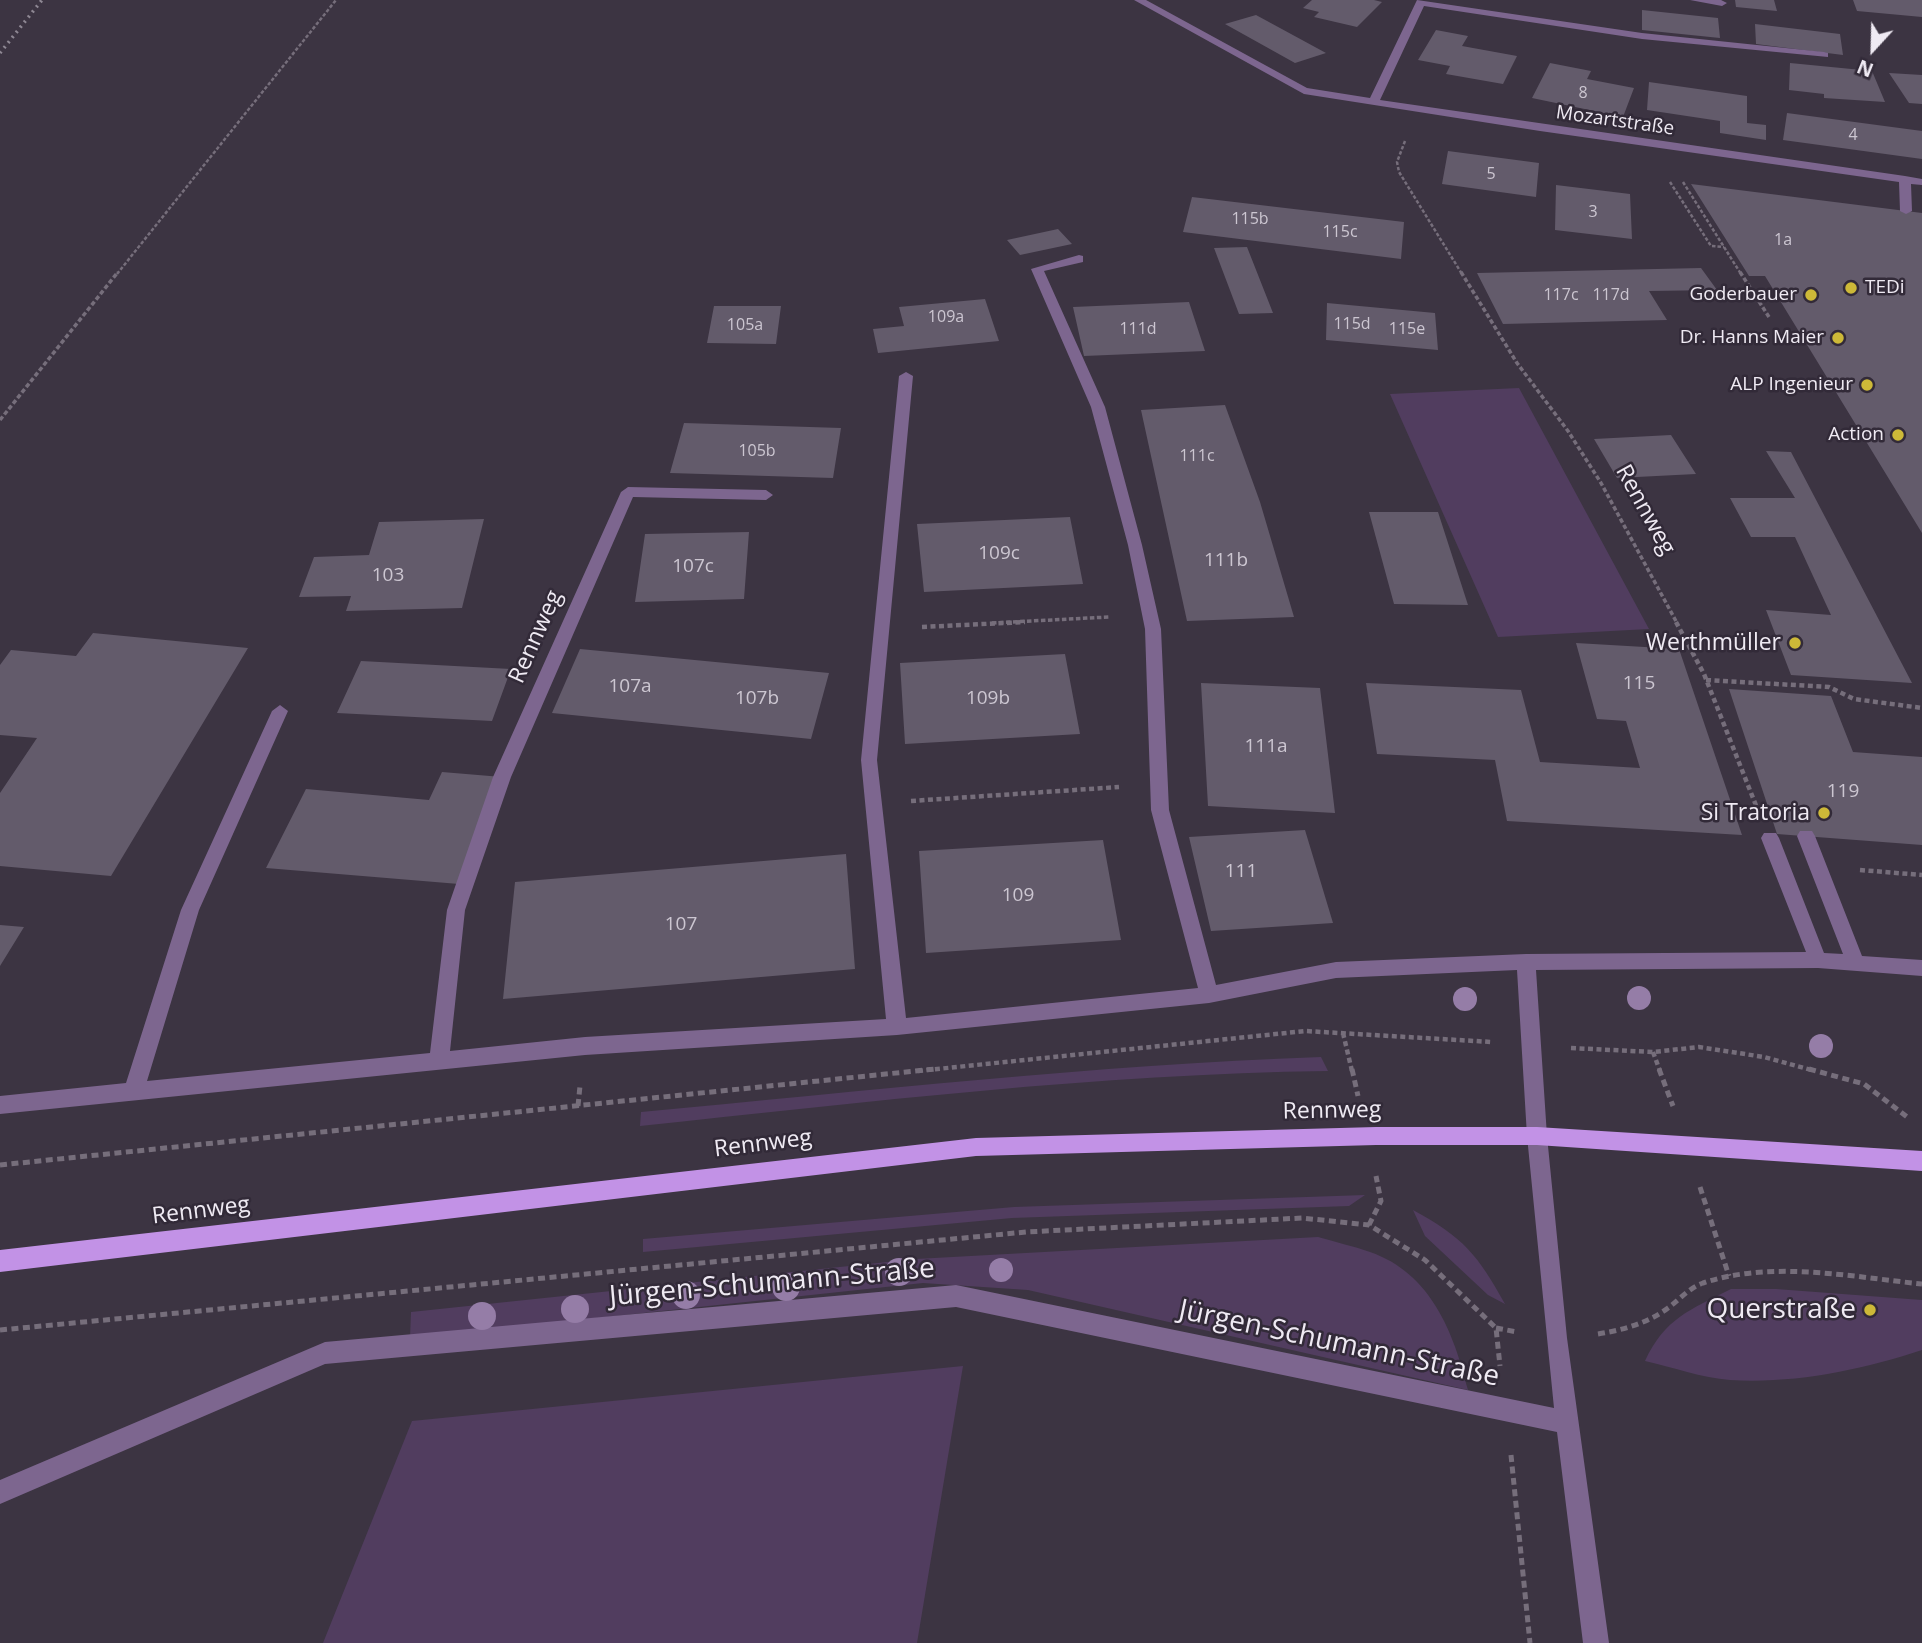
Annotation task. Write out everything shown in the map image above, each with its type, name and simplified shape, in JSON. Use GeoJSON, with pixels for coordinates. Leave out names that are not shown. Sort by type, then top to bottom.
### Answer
{"type":"FeatureCollection","features":[{"type":"Feature","properties":{"kind":"main road","name":"Rennweg"},"geometry":{"type":"LineString","coordinates":[[0,1261],[976,1147],[1376,1136],[1537,1136],[1922,1161]]}},
{"type":"Feature","properties":{"kind":"street","name":"Mozartstraße"},"geometry":{"type":"LineString","coordinates":[[1139,0],[1304,91],[1416,110],[1922,182]]}},
{"type":"Feature","properties":{"kind":"street"},"geometry":{"type":"LineString","coordinates":[[1695,0],[1722,3]]}},
{"type":"Feature","properties":{"kind":"street"},"geometry":{"type":"LineString","coordinates":[[1373,103],[1421,2],[1642,36],[1824,55]]}},
{"type":"Feature","properties":{"kind":"street"},"geometry":{"type":"LineString","coordinates":[[1905,179],[1906,211]]}},
{"type":"Feature","properties":{"kind":"street"},"geometry":{"type":"LineString","coordinates":[[1079,259],[1037,269],[1098,407],[1135,545],[1153,629],[1160,810],[1209,995]]}},
{"type":"Feature","properties":{"kind":"street"},"geometry":{"type":"LineString","coordinates":[[897,1027],[869,760],[906,376]]}},
{"type":"Feature","properties":{"kind":"street","name":"Rennweg"},"geometry":{"type":"LineString","coordinates":[[439,1060],[456,910],[502,777],[628,492],[766,495]]}},
{"type":"Feature","properties":{"kind":"street"},"geometry":{"type":"LineString","coordinates":[[134,1091],[190,910],[280,711]]}},
{"type":"Feature","properties":{"kind":"street"},"geometry":{"type":"LineString","coordinates":[[1806,836],[1856,963]]}},
{"type":"Feature","properties":{"kind":"street"},"geometry":{"type":"LineString","coordinates":[[1770,838],[1818,960]]}},
{"type":"Feature","properties":{"kind":"street"},"geometry":{"type":"LineString","coordinates":[[0,1104],[585,1046],[897,1027],[1209,995],[1336,970],[1525,962],[1818,960],[1922,968]]}},
{"type":"Feature","properties":{"kind":"street"},"geometry":{"type":"LineString","coordinates":[[1525,962],[1537,1136],[1556,1338],[1565,1422],[1597,1643]]}},
{"type":"Feature","properties":{"kind":"street","name":"Jürgen-Schumann-Straße"},"geometry":{"type":"LineString","coordinates":[[0,1492],[325,1353],[956,1296],[1565,1422]]}},
{"type":"Feature","properties":{"kind":"path"},"geometry":{"type":"LineString","coordinates":[[0,420],[336,0]]}},
{"type":"Feature","properties":{"kind":"path","name":"Rennweg"},"geometry":{"type":"LineString","coordinates":[[1416,110],[1397,162],[1399,172],[1517,363],[1568,431],[1601,483],[1706,680],[1770,838]]}},
{"type":"Feature","properties":{"kind":"path"},"geometry":{"type":"LineString","coordinates":[[1659,145],[1769,317]]}},
{"type":"Feature","properties":{"kind":"path"},"geometry":{"type":"LineString","coordinates":[[1670,182],[1711,246],[1725,247]]}},
{"type":"Feature","properties":{"kind":"path"},"geometry":{"type":"LineString","coordinates":[[882,628],[1109,617]]}},
{"type":"Feature","properties":{"kind":"path"},"geometry":{"type":"LineString","coordinates":[[1706,680],[1829,687],[1854,699],[1922,708]]}},
{"type":"Feature","properties":{"kind":"path"},"geometry":{"type":"LineString","coordinates":[[875,803],[1129,786]]}},
{"type":"Feature","properties":{"kind":"path"},"geometry":{"type":"LineString","coordinates":[[0,1165],[1305,1031],[1653,1052],[1699,1047],[1764,1057],[1864,1084],[1912,1120]]}},
{"type":"Feature","properties":{"kind":"path"},"geometry":{"type":"LineString","coordinates":[[1556,1338],[1610,1333],[1637,1324],[1662,1312],[1699,1285],[1729,1276],[1774,1272],[1922,1284]]}},
{"type":"Feature","properties":{"kind":"shaded area"},"geometry":{"type":"Polygon","coordinates":[[[1519,388],[1649,629],[1498,637],[1390,394],[1519,388]]]}},
{"type":"Feature","properties":{"kind":"shaded area"},"geometry":{"type":"Polygon","coordinates":[[[1321,1057],[1328,1071],[1069,1083],[640,1126],[641,1112],[1066,1072],[1321,1057]]]}},
{"type":"Feature","properties":{"kind":"shaded area"},"geometry":{"type":"Polygon","coordinates":[[[1365,1195],[1349,1206],[1012,1218],[643,1252],[643,1239],[1014,1207],[1365,1195]]]}},
{"type":"Feature","properties":{"kind":"shaded area"},"geometry":{"type":"Polygon","coordinates":[[[1413,1210],[1445,1229],[1468,1249],[1505,1304],[1488,1295],[1425,1236],[1413,1210]]]}},
{"type":"Feature","properties":{"kind":"shaded area"},"geometry":{"type":"Polygon","coordinates":[[[1318,1237],[1370,1252],[1409,1274],[1437,1308],[1447,1327],[1468,1390],[1028,1290],[923,1283],[410,1338],[411,1312],[916,1259],[1318,1237]]]}},
{"type":"Feature","properties":{"kind":"shaded area"},"geometry":{"type":"Polygon","coordinates":[[[1731,1289],[1776,1289],[1922,1300],[1922,1350],[1827,1374],[1754,1381],[1719,1379],[1645,1361],[1670,1325],[1691,1310],[1731,1289]]]}},
{"type":"Feature","properties":{"kind":"shaded area"},"geometry":{"type":"Polygon","coordinates":[[[963,1366],[917,1643],[323,1643],[412,1421],[963,1366]]]}},
{"type":"Feature","properties":{"kind":"building"},"geometry":{"type":"Polygon","coordinates":[[[1312,0],[1382,2],[1357,27],[1314,17],[1319,12],[1303,8],[1312,0]]]}},
{"type":"Feature","properties":{"kind":"building"},"geometry":{"type":"Polygon","coordinates":[[[1735,0],[1774,0],[1777,11],[1736,7],[1735,0]]]}},
{"type":"Feature","properties":{"kind":"building"},"geometry":{"type":"Polygon","coordinates":[[[1853,0],[1922,0],[1922,17],[1857,11],[1853,0]]]}},
{"type":"Feature","properties":{"kind":"building"},"geometry":{"type":"Polygon","coordinates":[[[1642,10],[1718,18],[1720,38],[1642,30],[1642,10]]]}},
{"type":"Feature","properties":{"kind":"building"},"geometry":{"type":"Polygon","coordinates":[[[1256,15],[1326,53],[1295,63],[1225,24],[1256,15]]]}},
{"type":"Feature","properties":{"kind":"building"},"geometry":{"type":"Polygon","coordinates":[[[1755,24],[1840,34],[1843,55],[1756,44],[1755,24]]]}},
{"type":"Feature","properties":{"kind":"building"},"geometry":{"type":"Polygon","coordinates":[[[1436,30],[1468,36],[1462,46],[1517,56],[1503,84],[1446,74],[1450,66],[1418,60],[1436,30]]]}},
{"type":"Feature","properties":{"kind":"building"},"geometry":{"type":"Polygon","coordinates":[[[1550,63],[1591,71],[1587,79],[1634,88],[1623,117],[1532,98],[1550,63]]]}},
{"type":"Feature","properties":{"kind":"building"},"geometry":{"type":"Polygon","coordinates":[[[1790,63],[1872,71],[1885,102],[1824,98],[1824,94],[1789,90],[1790,63]]]}},
{"type":"Feature","properties":{"kind":"building"},"geometry":{"type":"Polygon","coordinates":[[[1889,73],[1922,75],[1922,104],[1909,103],[1889,73]]]}},
{"type":"Feature","properties":{"kind":"building"},"geometry":{"type":"Polygon","coordinates":[[[1649,82],[1747,96],[1747,123],[1766,125],[1766,140],[1720,133],[1720,121],[1647,110],[1649,82]]]}},
{"type":"Feature","properties":{"kind":"building"},"geometry":{"type":"Polygon","coordinates":[[[1787,113],[1922,131],[1922,159],[1783,140],[1787,113]]]}},
{"type":"Feature","properties":{"kind":"building"},"geometry":{"type":"Polygon","coordinates":[[[1448,151],[1539,163],[1536,197],[1442,184],[1448,151]]]}},
{"type":"Feature","properties":{"kind":"building"},"geometry":{"type":"Polygon","coordinates":[[[1691,184],[1922,213],[1922,533],[1765,276],[1749,276],[1691,184]]]}},
{"type":"Feature","properties":{"kind":"building"},"geometry":{"type":"Polygon","coordinates":[[[1556,185],[1630,194],[1632,239],[1555,230],[1556,185]]]}},
{"type":"Feature","properties":{"kind":"building"},"geometry":{"type":"Polygon","coordinates":[[[1192,197],[1404,222],[1401,259],[1183,232],[1192,197]]]}},
{"type":"Feature","properties":{"kind":"building"},"geometry":{"type":"Polygon","coordinates":[[[1058,229],[1072,244],[1020,255],[1007,240],[1058,229]]]}},
{"type":"Feature","properties":{"kind":"building"},"geometry":{"type":"Polygon","coordinates":[[[1247,247],[1273,313],[1239,314],[1214,248],[1247,247]]]}},
{"type":"Feature","properties":{"kind":"building"},"geometry":{"type":"Polygon","coordinates":[[[1701,268],[1717,290],[1649,291],[1667,320],[1503,324],[1477,273],[1701,268]]]}},
{"type":"Feature","properties":{"kind":"building"},"geometry":{"type":"Polygon","coordinates":[[[985,299],[999,341],[878,353],[873,329],[904,326],[899,307],[985,299]]]}},
{"type":"Feature","properties":{"kind":"building"},"geometry":{"type":"Polygon","coordinates":[[[1189,302],[1205,351],[1084,356],[1073,307],[1189,302]]]}},
{"type":"Feature","properties":{"kind":"building"},"geometry":{"type":"Polygon","coordinates":[[[1327,303],[1435,313],[1438,350],[1326,340],[1327,303]]]}},
{"type":"Feature","properties":{"kind":"building"},"geometry":{"type":"Polygon","coordinates":[[[714,306],[781,306],[776,344],[707,343],[714,306]]]}},
{"type":"Feature","properties":{"kind":"building"},"geometry":{"type":"Polygon","coordinates":[[[1225,405],[1260,502],[1294,617],[1187,621],[1141,410],[1225,405]]]}},
{"type":"Feature","properties":{"kind":"building"},"geometry":{"type":"Polygon","coordinates":[[[684,423],[841,428],[833,478],[670,473],[684,423]]]}},
{"type":"Feature","properties":{"kind":"building"},"geometry":{"type":"Polygon","coordinates":[[[1671,435],[1696,474],[1617,478],[1594,439],[1671,435]]]}},
{"type":"Feature","properties":{"kind":"building"},"geometry":{"type":"Polygon","coordinates":[[[1766,451],[1791,452],[1912,683],[1791,675],[1766,610],[1831,615],[1795,537],[1751,537],[1730,498],[1795,498],[1766,451]]]}},
{"type":"Feature","properties":{"kind":"building"},"geometry":{"type":"Polygon","coordinates":[[[1369,512],[1438,512],[1468,605],[1394,604],[1369,512]]]}},
{"type":"Feature","properties":{"kind":"building"},"geometry":{"type":"Polygon","coordinates":[[[1070,517],[1083,584],[924,592],[917,524],[1070,517]]]}},
{"type":"Feature","properties":{"kind":"building"},"geometry":{"type":"Polygon","coordinates":[[[484,519],[462,608],[346,611],[351,596],[299,597],[314,557],[369,555],[379,522],[484,519]]]}},
{"type":"Feature","properties":{"kind":"building"},"geometry":{"type":"Polygon","coordinates":[[[749,532],[744,599],[635,602],[645,534],[749,532]]]}},
{"type":"Feature","properties":{"kind":"building"},"geometry":{"type":"Polygon","coordinates":[[[93,633],[248,648],[111,876],[0,866],[0,793],[37,738],[0,735],[0,665],[11,650],[76,656],[93,633]]]}},
{"type":"Feature","properties":{"kind":"building"},"geometry":{"type":"Polygon","coordinates":[[[1576,643],[1679,649],[1742,835],[1507,821],[1495,760],[1377,754],[1366,683],[1521,690],[1540,762],[1640,768],[1626,721],[1597,719],[1576,643]]]}},
{"type":"Feature","properties":{"kind":"building"},"geometry":{"type":"Polygon","coordinates":[[[580,649],[829,673],[811,739],[552,713],[580,649]]]}},
{"type":"Feature","properties":{"kind":"building"},"geometry":{"type":"Polygon","coordinates":[[[1065,654],[1080,734],[905,744],[900,663],[1065,654]]]}},
{"type":"Feature","properties":{"kind":"building"},"geometry":{"type":"Polygon","coordinates":[[[361,661],[511,669],[492,721],[337,713],[361,661]]]}},
{"type":"Feature","properties":{"kind":"building"},"geometry":{"type":"Polygon","coordinates":[[[1201,683],[1320,688],[1335,813],[1208,806],[1201,683]]]}},
{"type":"Feature","properties":{"kind":"building"},"geometry":{"type":"Polygon","coordinates":[[[1729,689],[1831,696],[1853,752],[1922,757],[1922,845],[1777,834],[1729,689]]]}},
{"type":"Feature","properties":{"kind":"building"},"geometry":{"type":"Polygon","coordinates":[[[442,772],[502,777],[459,884],[266,868],[306,789],[429,800],[442,772]]]}},
{"type":"Feature","properties":{"kind":"building"},"geometry":{"type":"Polygon","coordinates":[[[1305,830],[1333,923],[1211,931],[1189,837],[1305,830]]]}},
{"type":"Feature","properties":{"kind":"building"},"geometry":{"type":"Polygon","coordinates":[[[1103,840],[1121,940],[926,953],[919,851],[1103,840]]]}},
{"type":"Feature","properties":{"kind":"building"},"geometry":{"type":"Polygon","coordinates":[[[846,854],[855,969],[503,999],[515,882],[846,854]]]}},
{"type":"Feature","properties":{"kind":"building"},"geometry":{"type":"Polygon","coordinates":[[[0,925],[24,927],[0,966],[0,925]]]}},
{"type":"Feature","properties":{"kind":"railway"},"geometry":{"type":"LineString","coordinates":[[0,53],[42,0]]}},
{"type":"Feature","properties":{"kind":"place","name":"TEDi"},"geometry":{"type":"Point","coordinates":[1851,288]}},
{"type":"Feature","properties":{"kind":"place","name":"Goderbauer"},"geometry":{"type":"Point","coordinates":[1811,295]}},
{"type":"Feature","properties":{"kind":"place","name":"Dr. Hanns Maier"},"geometry":{"type":"Point","coordinates":[1838,338]}},
{"type":"Feature","properties":{"kind":"place","name":"ALP Ingenieur"},"geometry":{"type":"Point","coordinates":[1867,385]}},
{"type":"Feature","properties":{"kind":"place","name":"Action"},"geometry":{"type":"Point","coordinates":[1898,435]}},
{"type":"Feature","properties":{"kind":"place","name":"Werthmüller"},"geometry":{"type":"Point","coordinates":[1795,643]}},
{"type":"Feature","properties":{"kind":"place","name":"Si Tratoria"},"geometry":{"type":"Point","coordinates":[1824,813]}},
{"type":"Feature","properties":{"kind":"place","name":"Querstraße"},"geometry":{"type":"Point","coordinates":[1870,1310]}}]}
